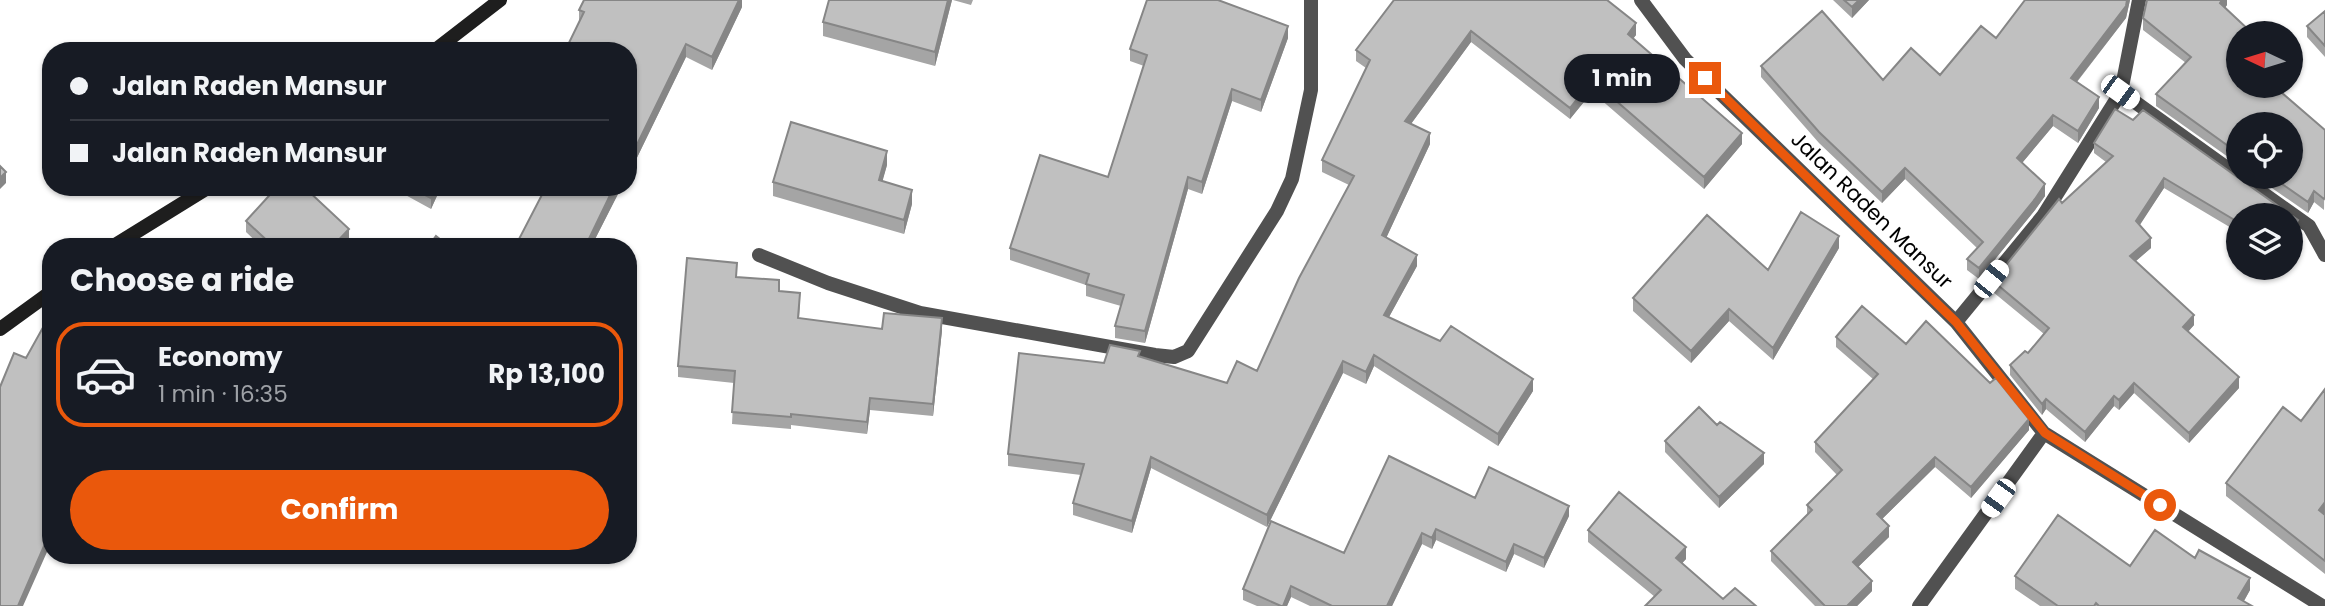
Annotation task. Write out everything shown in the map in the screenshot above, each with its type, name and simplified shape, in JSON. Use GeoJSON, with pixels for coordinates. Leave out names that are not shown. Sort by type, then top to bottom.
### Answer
{"type":"FeatureCollection","features":[{"type":"Feature","properties":{"kind":"main road"},"geometry":{"type":"LineString","coordinates":[[446,42],[500,0]]}},
{"type":"Feature","properties":{"kind":"main road"},"geometry":{"type":"LineString","coordinates":[[127,238],[194,196]]}},
{"type":"Feature","properties":{"kind":"main road"},"geometry":{"type":"LineString","coordinates":[[0,329],[42,299]]}},
{"type":"Feature","properties":{"kind":"street"},"geometry":{"type":"LineString","coordinates":[[759,256],[828,283],[920,313],[1156,355],[1180,356],[1188,351],[1276,211],[1292,179],[1311,90],[1311,0]]}},
{"type":"Feature","properties":{"kind":"street","name":"Jalan Raden Mansur"},"geometry":{"type":"LineString","coordinates":[[1641,0],[1685,59],[1956,322],[2045,433],[2322,606]]}},
{"type":"Feature","properties":{"kind":"street"},"geometry":{"type":"LineString","coordinates":[[1956,322],[2042,216],[2120,92],[2139,0]]}},
{"type":"Feature","properties":{"kind":"street"},"geometry":{"type":"LineString","coordinates":[[2120,92],[2226,167]]}},
{"type":"Feature","properties":{"kind":"street"},"geometry":{"type":"LineString","coordinates":[[2257,189],[2309,226],[2325,255]]}},
{"type":"Feature","properties":{"kind":"street"},"geometry":{"type":"LineString","coordinates":[[1919,606],[2045,433]]}},
{"type":"Feature","properties":{"kind":"building"},"geometry":{"type":"Polygon","coordinates":[[[584,0],[739,0],[712,57],[686,44],[637,145],[637,42],[569,42],[584,12],[579,10],[584,0]]]}},
{"type":"Feature","properties":{"kind":"building"},"geometry":{"type":"Polygon","coordinates":[[[829,0],[948,0],[935,52],[823,22],[829,0]]]}},
{"type":"Feature","properties":{"kind":"building"},"geometry":{"type":"Polygon","coordinates":[[[1147,0],[1218,0],[1288,26],[1261,100],[1232,89],[1202,182],[1188,177],[1145,331],[1115,326],[1124,295],[1086,284],[1089,274],[1010,248],[1040,155],[1108,177],[1147,55],[1130,49],[1147,0]]]}},
{"type":"Feature","properties":{"kind":"building"},"geometry":{"type":"Polygon","coordinates":[[[1394,0],[1607,0],[1636,23],[1628,34],[1742,133],[1704,177],[1592,80],[1570,108],[1471,31],[1405,121],[1430,133],[1382,235],[1417,255],[1384,315],[1440,341],[1451,326],[1533,379],[1498,434],[1374,355],[1366,372],[1343,361],[1267,515],[1151,457],[1132,521],[1073,503],[1084,464],[1008,454],[1019,353],[1104,363],[1110,345],[1140,351],[1138,356],[1227,383],[1237,361],[1257,371],[1299,278],[1354,176],[1322,160],[1370,60],[1356,50],[1394,0]]]}},
{"type":"Feature","properties":{"kind":"building"},"geometry":{"type":"Polygon","coordinates":[[[1844,0],[1859,0],[1852,7],[1844,0]]]}},
{"type":"Feature","properties":{"kind":"building"},"geometry":{"type":"Polygon","coordinates":[[[2025,0],[2127,0],[2126,6],[2071,78],[2099,97],[2078,131],[2053,115],[2017,158],[2045,184],[1979,268],[1967,259],[1983,242],[1905,168],[1882,192],[1819,132],[1761,66],[1822,11],[1883,80],[1911,48],[1940,75],[1981,26],[1996,38],[2025,0]]]}},
{"type":"Feature","properties":{"kind":"building"},"geometry":{"type":"Polygon","coordinates":[[[2147,0],[2222,0],[2220,3],[2239,21],[2226,21],[2226,98],[2288,98],[2325,130],[2324,199],[2314,191],[2308,202],[2289,189],[2303,189],[2303,112],[2226,112],[2226,144],[2156,94],[2191,57],[2143,18],[2147,0]]]}},
{"type":"Feature","properties":{"kind":"building"},"geometry":{"type":"Polygon","coordinates":[[[2325,11],[2325,46],[2307,26],[2325,11]]]}},
{"type":"Feature","properties":{"kind":"building"},"geometry":{"type":"Polygon","coordinates":[[[2115,109],[2133,120],[2143,110],[2226,169],[2226,189],[2254,189],[2274,203],[2226,203],[2226,215],[2164,178],[2136,221],[2151,238],[2130,256],[2194,315],[2183,327],[2239,377],[2189,433],[2134,383],[2119,400],[2114,396],[2085,432],[2046,399],[2042,404],[2010,365],[2025,351],[2028,353],[2049,328],[1993,281],[2059,199],[2062,203],[2113,156],[2094,143],[2115,109]]]}},
{"type":"Feature","properties":{"kind":"building"},"geometry":{"type":"Polygon","coordinates":[[[791,122],[887,151],[879,180],[912,190],[904,220],[773,182],[791,122]]]}},
{"type":"Feature","properties":{"kind":"building"},"geometry":{"type":"Polygon","coordinates":[[[0,166],[6,172],[0,178],[0,166]]]}},
{"type":"Feature","properties":{"kind":"building"},"geometry":{"type":"Polygon","coordinates":[[[269,196],[314,196],[349,229],[340,238],[264,238],[246,221],[269,196]]]}},
{"type":"Feature","properties":{"kind":"building"},"geometry":{"type":"Polygon","coordinates":[[[541,196],[610,196],[589,238],[520,238],[541,196]]]}},
{"type":"Feature","properties":{"kind":"building"},"geometry":{"type":"Polygon","coordinates":[[[1801,212],[1839,236],[1773,348],[1729,309],[1691,351],[1633,298],[1707,215],[1768,270],[1801,212]]]}},
{"type":"Feature","properties":{"kind":"building"},"geometry":{"type":"Polygon","coordinates":[[[687,258],[737,263],[736,277],[779,280],[779,291],[800,293],[798,318],[882,329],[884,313],[942,318],[933,404],[870,398],[867,422],[791,414],[791,417],[732,412],[735,371],[678,366],[687,258]]]}},
{"type":"Feature","properties":{"kind":"building"},"geometry":{"type":"Polygon","coordinates":[[[1862,306],[1906,344],[1926,321],[1990,383],[1996,378],[2029,419],[1971,487],[1935,457],[1877,514],[1889,526],[1853,562],[1872,581],[1847,606],[1825,606],[1771,551],[1812,510],[1807,505],[1842,470],[1815,442],[1878,374],[1836,337],[1862,306]]]}},
{"type":"Feature","properties":{"kind":"building"},"geometry":{"type":"Polygon","coordinates":[[[42,329],[42,551],[18,606],[0,606],[0,387],[14,353],[26,358],[42,329]]]}},
{"type":"Feature","properties":{"kind":"building"},"geometry":{"type":"Polygon","coordinates":[[[2325,389],[2325,502],[2319,510],[2325,515],[2325,561],[2226,483],[2283,407],[2301,421],[2325,389]]]}},
{"type":"Feature","properties":{"kind":"building"},"geometry":{"type":"Polygon","coordinates":[[[1699,407],[1717,425],[1720,422],[1764,453],[1719,497],[1665,441],[1699,407]]]}},
{"type":"Feature","properties":{"kind":"building"},"geometry":{"type":"Polygon","coordinates":[[[1389,456],[1475,498],[1489,467],[1569,506],[1544,558],[1514,544],[1506,562],[1436,529],[1432,538],[1422,533],[1387,606],[1332,606],[1291,586],[1281,606],[1243,589],[1271,521],[1344,553],[1389,456]]]}},
{"type":"Feature","properties":{"kind":"building"},"geometry":{"type":"Polygon","coordinates":[[[1619,492],[1686,547],[1676,558],[1723,599],[1735,588],[1756,606],[1645,606],[1661,590],[1588,530],[1619,492]]]}},
{"type":"Feature","properties":{"kind":"building"},"geometry":{"type":"Polygon","coordinates":[[[2058,515],[2130,566],[2155,530],[2195,558],[2199,550],[2250,578],[2238,598],[2252,606],[2099,606],[2096,603],[2094,606],[2058,606],[2015,576],[2058,515]]]}},
{"type":"Feature","properties":{"kind":"route"},"geometry":{"type":"LineString","coordinates":[[1705,78],[1956,322],[2045,433],[2160,505]]}}]}
